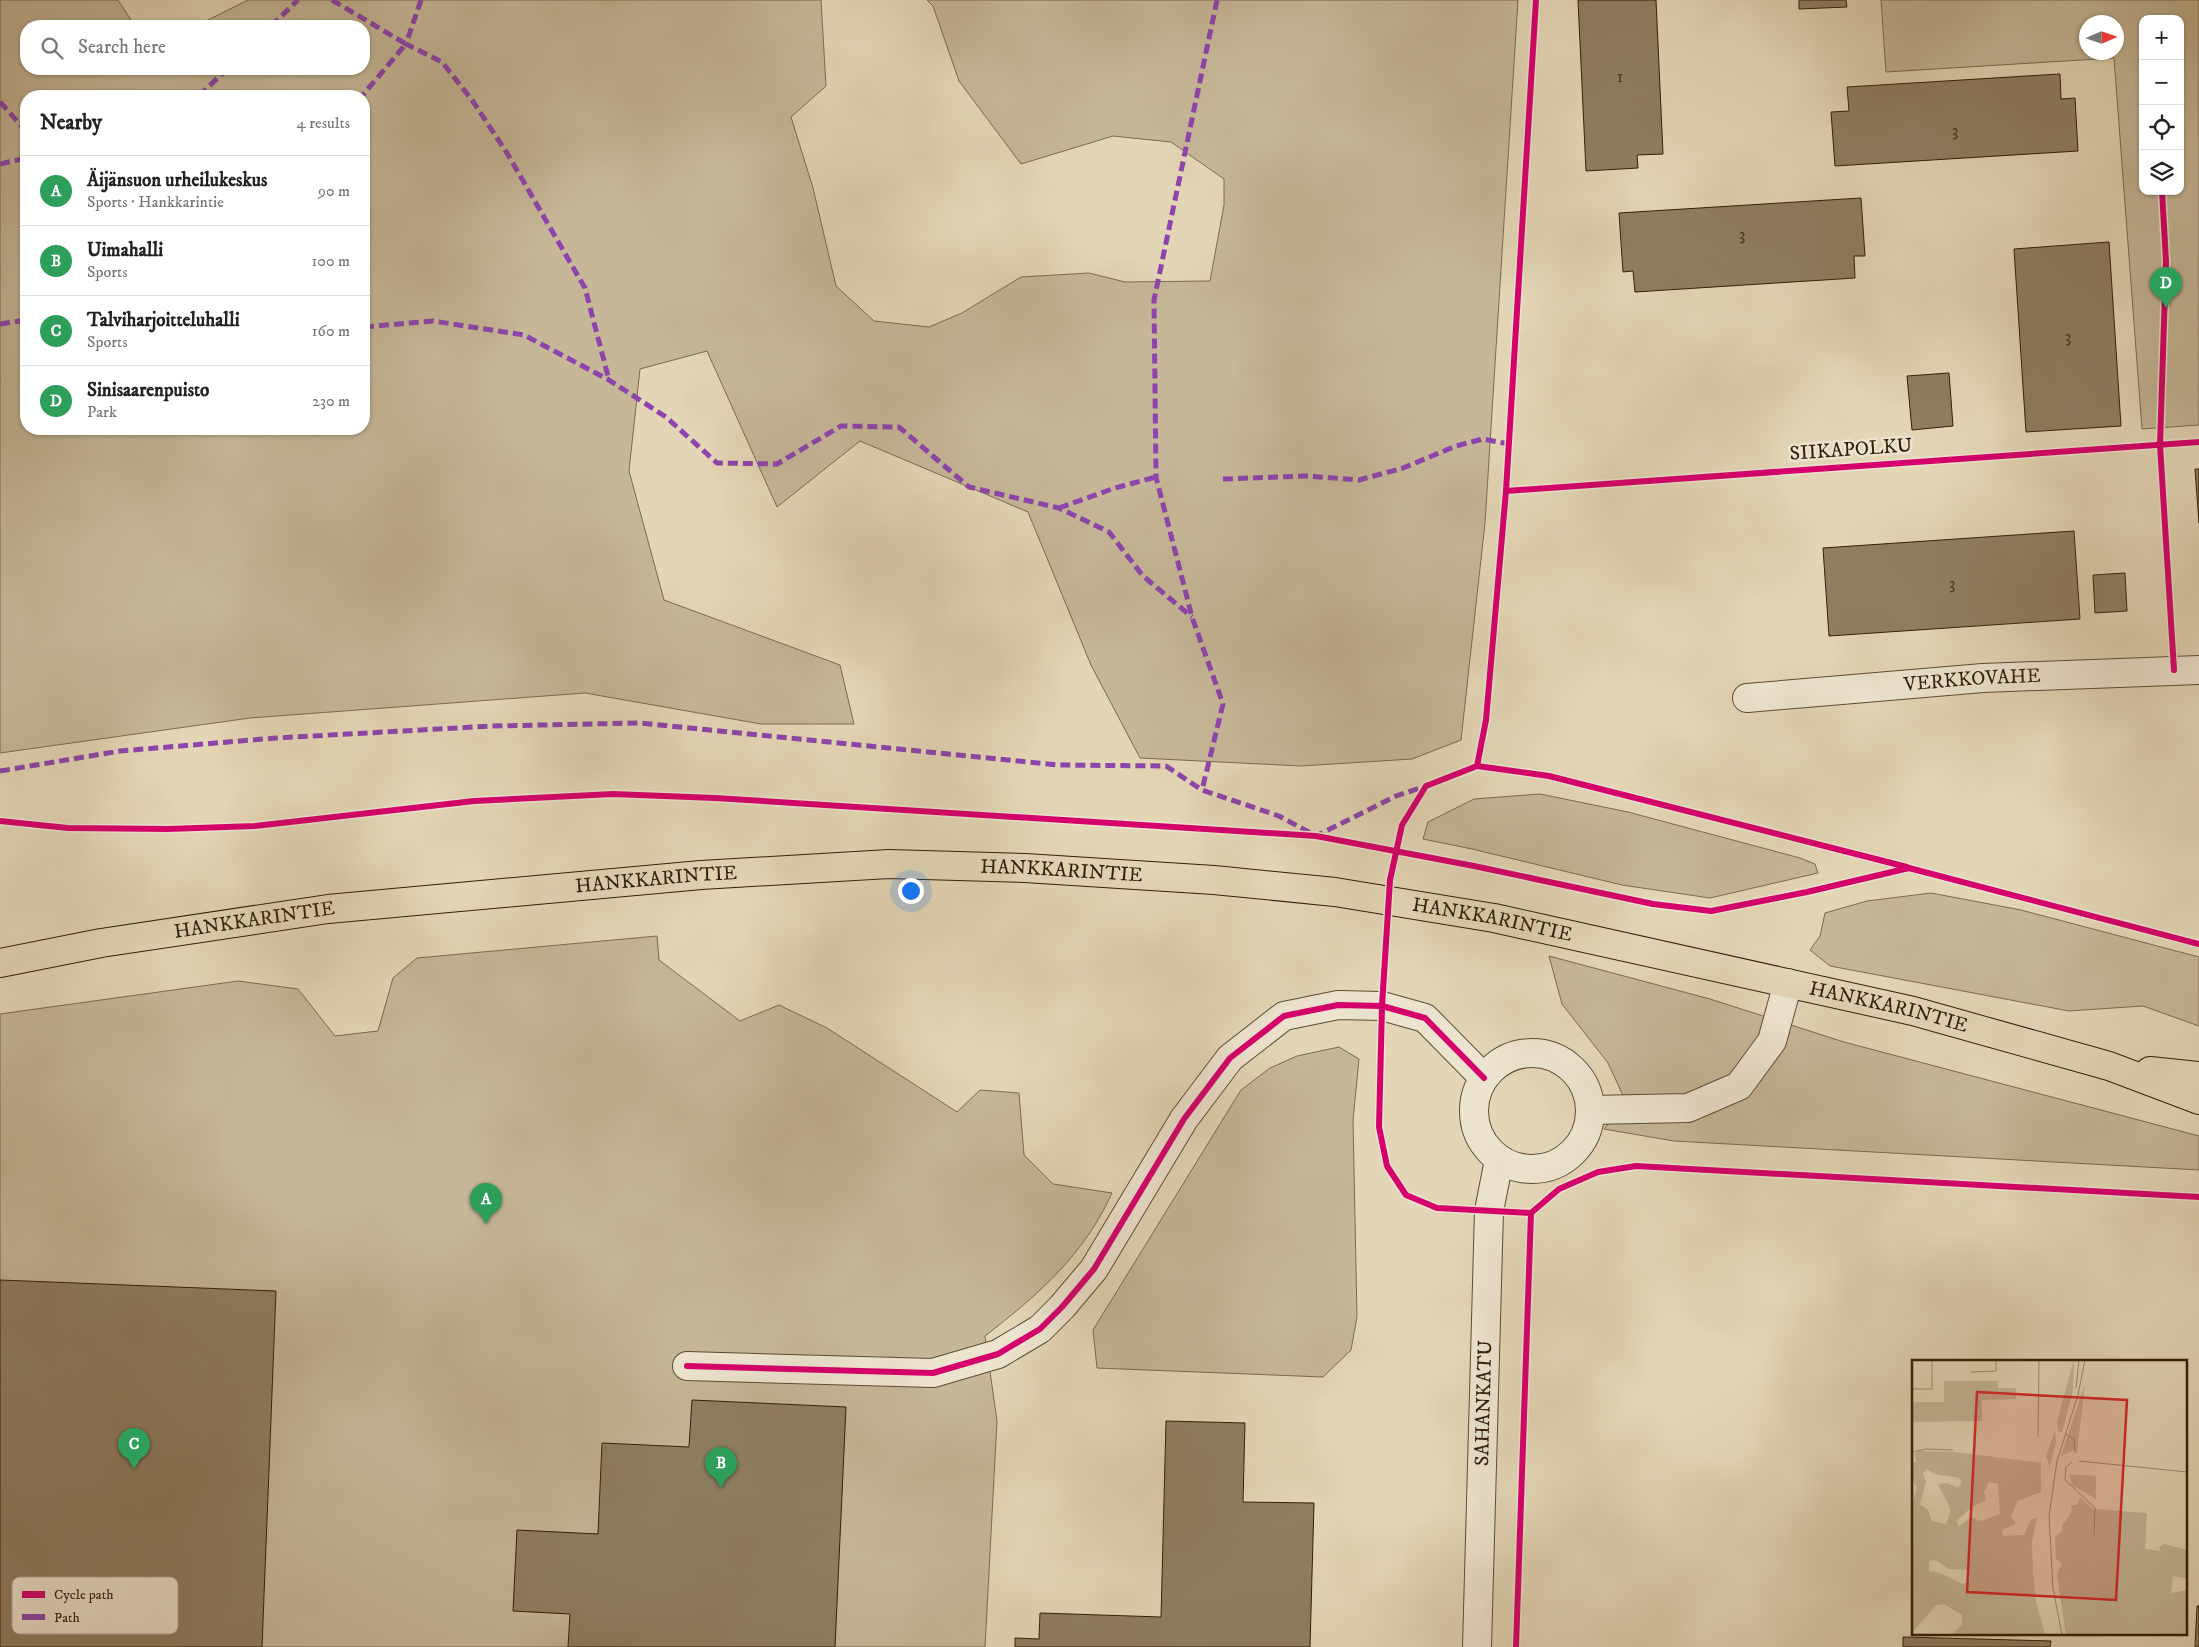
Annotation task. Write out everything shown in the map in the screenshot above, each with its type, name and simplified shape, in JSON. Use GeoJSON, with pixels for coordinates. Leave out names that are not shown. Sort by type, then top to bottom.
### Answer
{"type":"FeatureCollection","features":[{"type":"Feature","properties":{"kind":"main road","name":"HANKKARINTIE"},"geometry":{"type":"LineString","coordinates":[[0,963],[101,943],[328,909],[701,875],[889,864],[1025,868],[1214,880],[1335,892],[1494,918],[1913,1011],[2109,1066],[2199,1100]]}},
{"type":"Feature","properties":{"kind":"main road","name":"HANKKARINTIE"},"geometry":{"type":"LineString","coordinates":[[2109,1066],[2199,1076]]}},
{"type":"Feature","properties":{"kind":"street","name":"VERKKOVAHE"},"geometry":{"type":"LineString","coordinates":[[1747,698],[1983,678],[2199,670]]}},
{"type":"Feature","properties":{"kind":"street"},"geometry":{"type":"LineString","coordinates":[[1591,1110],[1688,1108],[1739,1086],[1772,1040],[1788,983]]}},
{"type":"Feature","properties":{"kind":"street"},"geometry":{"type":"LineString","coordinates":[[687,1366],[933,1373],[998,1354],[1040,1329],[1062,1307],[1094,1269],[1184,1119],[1230,1058],[1284,1016],[1338,1005],[1374,1005],[1425,1018],[1484,1078]]}},
{"type":"Feature","properties":{"kind":"street"},"geometry":{"type":"LineString","coordinates":[[1530,1052],[1548,1054],[1565,1062],[1579,1075],[1588,1091],[1591,1110],[1589,1128],[1581,1145],[1568,1158],[1552,1167],[1534,1170],[1516,1168],[1500,1160],[1486,1147],[1477,1131],[1474,1113],[1476,1095],[1484,1078],[1496,1065],[1512,1056],[1530,1052]]}},
{"type":"Feature","properties":{"kind":"street","name":"SAHANKATU"},"geometry":{"type":"LineString","coordinates":[[1477,1647],[1485,1411],[1489,1211],[1500,1160]]}},
{"type":"Feature","properties":{"kind":"shaded area"},"geometry":{"type":"Polygon","coordinates":[[[0,0],[118,0],[131,20],[20,20],[20,75],[370,75],[370,20],[208,20],[248,0],[821,0],[826,86],[791,117],[813,188],[836,286],[874,321],[929,327],[962,313],[1021,277],[1089,273],[1125,282],[1210,281],[1224,205],[1224,179],[1171,142],[1113,136],[1021,164],[959,81],[933,6],[927,0],[1518,0],[1485,523],[1461,740],[1412,759],[1301,766],[1140,758],[1091,665],[1028,512],[860,441],[777,507],[707,351],[640,369],[629,471],[664,600],[840,665],[854,724],[761,724],[585,693],[250,718],[0,753],[0,0]]]}},
{"type":"Feature","properties":{"kind":"shaded area"},"geometry":{"type":"Polygon","coordinates":[[[1881,0],[2199,0],[2199,425],[2142,429],[2114,60],[2124,60],[2124,15],[2079,15],[2079,60],[2081,60],[1886,72],[1881,0]]]}},
{"type":"Feature","properties":{"kind":"shaded area"},"geometry":{"type":"Polygon","coordinates":[[[1540,794],[1628,812],[1800,858],[1815,864],[1818,873],[1710,898],[1622,885],[1423,839],[1428,822],[1474,799],[1540,794]]]}},
{"type":"Feature","properties":{"kind":"shaded area"},"geometry":{"type":"Polygon","coordinates":[[[1931,893],[2021,910],[2199,957],[2199,1026],[2143,1006],[2069,1011],[1830,966],[1810,950],[1820,936],[1825,913],[1867,901],[1931,893]]]}},
{"type":"Feature","properties":{"kind":"shaded area"},"geometry":{"type":"Polygon","coordinates":[[[657,936],[659,960],[740,1021],[779,1005],[827,1028],[957,1112],[980,1090],[1019,1093],[1024,1155],[1053,1184],[1112,1193],[1088,1236],[1058,1272],[1023,1305],[985,1336],[997,1421],[985,1647],[0,1647],[0,1014],[238,981],[298,989],[335,1036],[378,1031],[393,978],[417,958],[657,936]]]}},
{"type":"Feature","properties":{"kind":"shaded area"},"geometry":{"type":"Polygon","coordinates":[[[1549,956],[1710,999],[1844,1042],[2199,1136],[2199,1170],[1674,1141],[1604,1129],[1626,1102],[1608,1063],[1562,1004],[1549,956]]]}},
{"type":"Feature","properties":{"kind":"shaded area"},"geometry":{"type":"Polygon","coordinates":[[[1339,1047],[1359,1059],[1353,1120],[1357,1317],[1351,1350],[1323,1377],[1097,1368],[1093,1330],[1241,1090],[1270,1068],[1297,1056],[1339,1047]]]}},
{"type":"Feature","properties":{"kind":"building"},"geometry":{"type":"Polygon","coordinates":[[[1578,0],[1656,0],[1663,154],[1637,155],[1638,168],[1586,171],[1578,0]]]}},
{"type":"Feature","properties":{"kind":"building"},"geometry":{"type":"Polygon","coordinates":[[[1799,0],[1846,0],[1847,7],[1799,9],[1799,0]]]}},
{"type":"Feature","properties":{"kind":"building"},"geometry":{"type":"Polygon","coordinates":[[[2060,74],[2061,99],[2075,98],[2078,151],[1835,166],[1831,112],[1849,111],[1847,87],[2060,74]]]}},
{"type":"Feature","properties":{"kind":"building"},"geometry":{"type":"Polygon","coordinates":[[[1861,198],[1865,256],[1854,256],[1855,278],[1635,292],[1633,271],[1623,272],[1619,213],[1861,198]]]}},
{"type":"Feature","properties":{"kind":"building"},"geometry":{"type":"Polygon","coordinates":[[[2109,242],[2121,426],[2026,432],[2014,249],[2109,242]]]}},
{"type":"Feature","properties":{"kind":"building"},"geometry":{"type":"Polygon","coordinates":[[[1949,373],[1953,426],[1912,430],[1907,376],[1949,373]]]}},
{"type":"Feature","properties":{"kind":"building"},"geometry":{"type":"Polygon","coordinates":[[[2195,469],[2199,469],[2199,523],[2195,469]]]}},
{"type":"Feature","properties":{"kind":"building"},"geometry":{"type":"Polygon","coordinates":[[[2074,531],[2080,619],[1829,636],[1823,548],[2074,531]]]}},
{"type":"Feature","properties":{"kind":"building"},"geometry":{"type":"Polygon","coordinates":[[[2125,573],[2127,611],[2095,613],[2093,575],[2125,573]]]}},
{"type":"Feature","properties":{"kind":"building"},"geometry":{"type":"Polygon","coordinates":[[[0,1280],[276,1291],[262,1647],[0,1647],[0,1280]]]}},
{"type":"Feature","properties":{"kind":"building"},"geometry":{"type":"Polygon","coordinates":[[[692,1400],[846,1407],[835,1647],[568,1647],[570,1614],[513,1611],[517,1530],[598,1534],[602,1443],[689,1447],[692,1400]]]}},
{"type":"Feature","properties":{"kind":"building"},"geometry":{"type":"Polygon","coordinates":[[[1166,1421],[1245,1423],[1243,1502],[1314,1503],[1310,1647],[1015,1647],[1015,1638],[1039,1639],[1040,1613],[1161,1617],[1166,1421]]]}},
{"type":"Feature","properties":{"kind":"building"},"geometry":{"type":"Polygon","coordinates":[[[2197,1606],[2199,1606],[2199,1647],[2195,1647],[2197,1606]]]}},
{"type":"Feature","properties":{"kind":"building"},"geometry":{"type":"Polygon","coordinates":[[[1903,1637],[2051,1641],[2050,1647],[1903,1647],[1903,1637]]]}},
{"type":"Feature","properties":{"kind":"marked path"},"geometry":{"type":"LineString","coordinates":[[277,20],[298,0]]}},
{"type":"Feature","properties":{"kind":"marked path"},"geometry":{"type":"LineString","coordinates":[[332,0],[366,20]]}},
{"type":"Feature","properties":{"kind":"marked path"},"geometry":{"type":"LineString","coordinates":[[421,0],[406,44],[442,62],[472,100],[507,153],[585,288],[609,380]]}},
{"type":"Feature","properties":{"kind":"marked path"},"geometry":{"type":"LineString","coordinates":[[1217,0],[1154,300],[1156,477],[1192,617],[1223,704],[1202,790],[1279,816],[1316,836],[1396,796],[1426,786]]}},
{"type":"Feature","properties":{"kind":"marked path"},"geometry":{"type":"LineString","coordinates":[[367,90],[406,44],[370,23]]}},
{"type":"Feature","properties":{"kind":"marked path"},"geometry":{"type":"LineString","coordinates":[[205,90],[221,75]]}},
{"type":"Feature","properties":{"kind":"marked path"},"geometry":{"type":"LineString","coordinates":[[0,102],[20,124]]}},
{"type":"Feature","properties":{"kind":"marked path"},"geometry":{"type":"LineString","coordinates":[[0,164],[20,159]]}},
{"type":"Feature","properties":{"kind":"marked path"},"geometry":{"type":"LineString","coordinates":[[0,324],[20,321]]}},
{"type":"Feature","properties":{"kind":"marked path"},"geometry":{"type":"LineString","coordinates":[[370,326],[433,321],[524,335],[609,380],[666,417],[717,463],[777,464],[841,426],[899,427],[969,487],[1059,508],[1109,532],[1143,576],[1192,617]]}},
{"type":"Feature","properties":{"kind":"marked path"},"geometry":{"type":"LineString","coordinates":[[1223,479],[1307,476],[1359,480],[1403,468],[1456,446],[1483,439],[1509,444]]}},
{"type":"Feature","properties":{"kind":"marked path"},"geometry":{"type":"LineString","coordinates":[[1059,508],[1115,488],[1156,477]]}},
{"type":"Feature","properties":{"kind":"marked path"},"geometry":{"type":"LineString","coordinates":[[0,771],[120,751],[276,738],[492,726],[640,723],[1058,765],[1166,766],[1202,790]]}},
{"type":"Feature","properties":{"kind":"cycle path"},"geometry":{"type":"LineString","coordinates":[[1531,1213],[1437,1208],[1406,1195],[1387,1166],[1379,1127],[1382,1006],[1390,880],[1402,825],[1426,786],[1477,766],[1486,720],[1506,491],[1536,0]]}},
{"type":"Feature","properties":{"kind":"cycle path"},"geometry":{"type":"LineString","coordinates":[[2162,195],[2166,261],[2160,445],[2174,670]]}},
{"type":"Feature","properties":{"kind":"cycle path","name":"SIIKAPOLKU"},"geometry":{"type":"LineString","coordinates":[[1506,491],[2199,442]]}},
{"type":"Feature","properties":{"kind":"cycle path"},"geometry":{"type":"LineString","coordinates":[[1477,766],[1549,776],[1907,867]]}},
{"type":"Feature","properties":{"kind":"cycle path"},"geometry":{"type":"LineString","coordinates":[[0,821],[68,828],[168,829],[255,826],[474,801],[613,794],[715,798],[1316,836],[1474,866],[1653,904],[1711,911],[1807,892],[1909,868],[2199,944]]}},
{"type":"Feature","properties":{"kind":"cycle path"},"geometry":{"type":"LineString","coordinates":[[687,1366],[933,1373],[998,1354],[1040,1329],[1062,1307],[1094,1269],[1184,1119],[1230,1058],[1284,1016],[1338,1005],[1382,1006],[1425,1018],[1484,1078]]}},
{"type":"Feature","properties":{"kind":"cycle path"},"geometry":{"type":"LineString","coordinates":[[1516,1647],[1531,1213],[1559,1189],[1598,1172],[1636,1166],[2199,1197]]}},
{"type":"Feature","properties":{"kind":"place","name":"Sinisaarenpuisto"},"geometry":{"type":"Point","coordinates":[2166,308]}},
{"type":"Feature","properties":{"kind":"place","name":"Äijänsuon urheilukeskus"},"geometry":{"type":"Point","coordinates":[486,1224]}},
{"type":"Feature","properties":{"kind":"place","name":"Talviharjoitteluhalli"},"geometry":{"type":"Point","coordinates":[134,1469]}},
{"type":"Feature","properties":{"kind":"place","name":"Uimahalli"},"geometry":{"type":"Point","coordinates":[721,1488]}}]}
